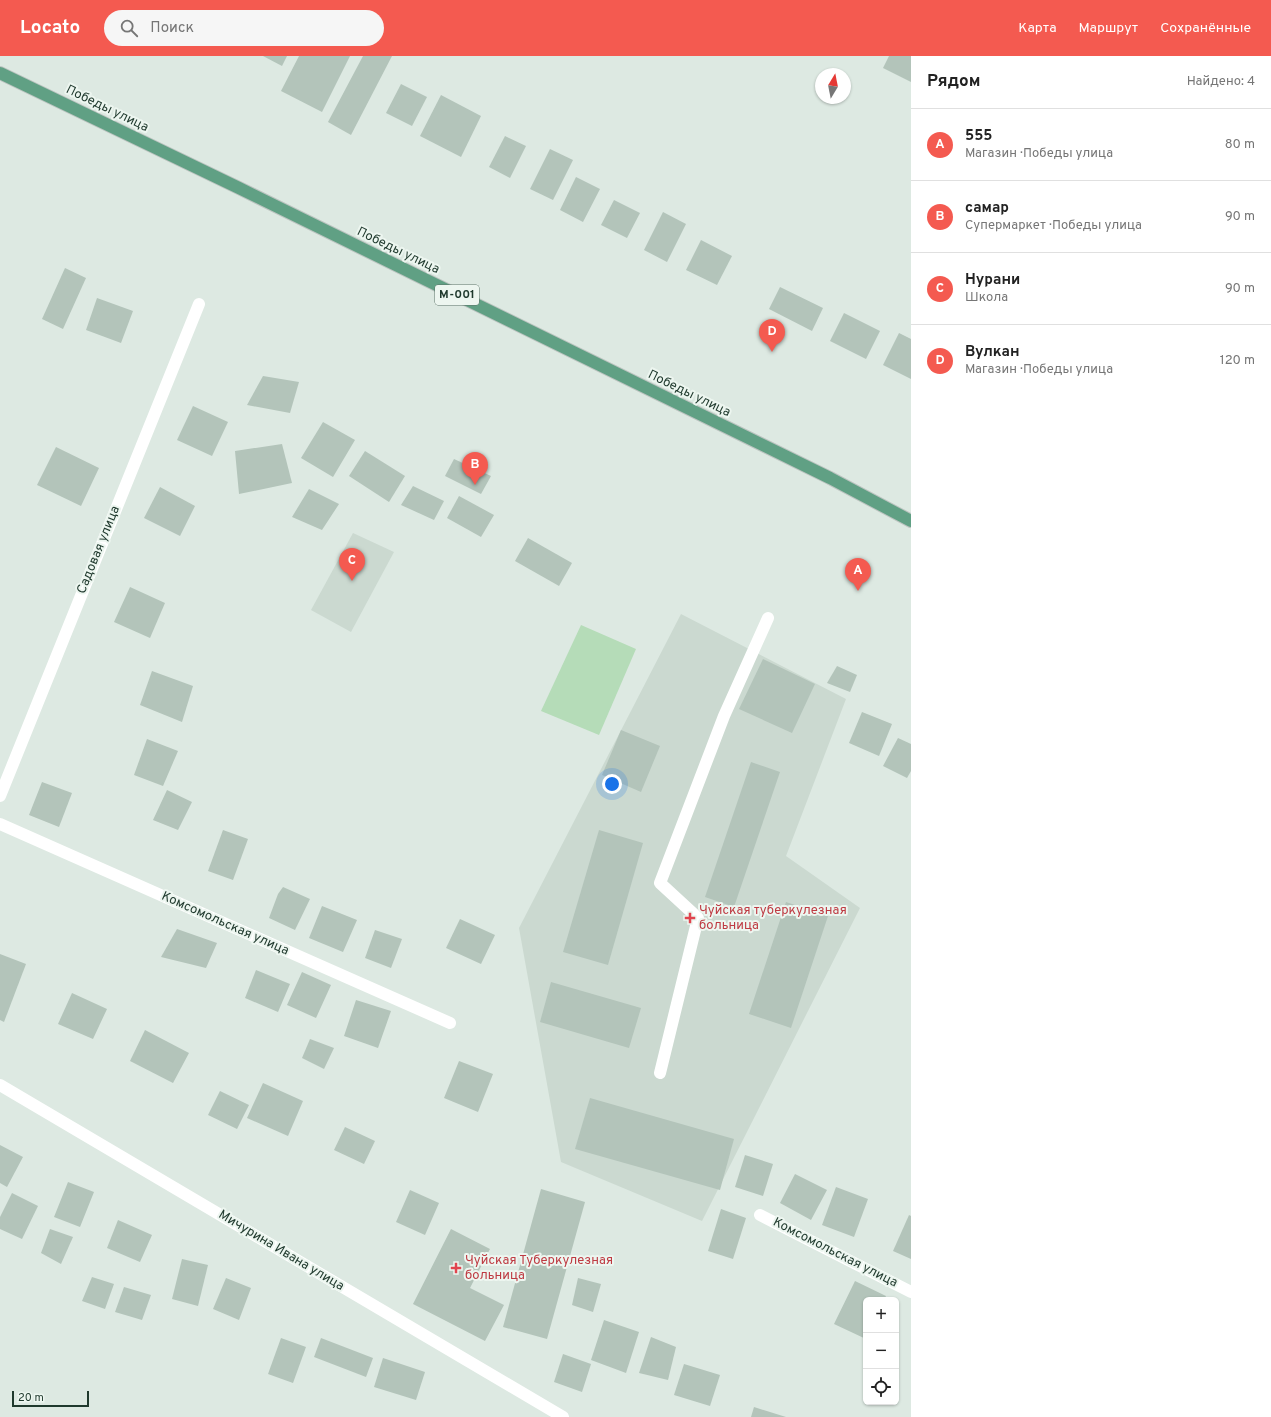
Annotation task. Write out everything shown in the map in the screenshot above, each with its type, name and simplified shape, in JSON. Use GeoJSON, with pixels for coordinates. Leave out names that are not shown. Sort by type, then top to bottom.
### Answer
{"type":"FeatureCollection","features":[{"type":"Feature","properties":{"kind":"main road","name":"Победы улица"},"geometry":{"type":"LineString","coordinates":[[0,73],[239,188],[808,468],[911,521]]}},
{"type":"Feature","properties":{"kind":"street","name":"Садовая улица"},"geometry":{"type":"LineString","coordinates":[[0,796],[199,304]]}},
{"type":"Feature","properties":{"kind":"street"},"geometry":{"type":"LineString","coordinates":[[660,1073],[698,918],[660,883],[724,716],[768,618]]}},
{"type":"Feature","properties":{"kind":"street","name":"Комсомольская улица"},"geometry":{"type":"LineString","coordinates":[[0,824],[450,1023]]}},
{"type":"Feature","properties":{"kind":"street","name":"Мичурина Ивана улица"},"geometry":{"type":"LineString","coordinates":[[0,1085],[562,1417]]}},
{"type":"Feature","properties":{"kind":"street","name":"Комсомольская улица"},"geometry":{"type":"LineString","coordinates":[[760,1215],[911,1292]]}},
{"type":"Feature","properties":{"kind":"shaded area"},"geometry":{"type":"Polygon","coordinates":[[[353,533],[394,552],[351,632],[311,610],[353,533]]]}},
{"type":"Feature","properties":{"kind":"shaded area","name":"Чуйская туберкулезная больница"},"geometry":{"type":"Polygon","coordinates":[[[681,614],[846,699],[786,856],[860,908],[702,1221],[561,1162],[519,928],[681,614]]]}},
{"type":"Feature","properties":{"kind":"green space"},"geometry":{"type":"Polygon","coordinates":[[[581,625],[636,649],[599,735],[541,711],[581,625]]]}},
{"type":"Feature","properties":{"kind":"building"},"geometry":{"type":"Polygon","coordinates":[[[263,56],[287,56],[282,66],[263,56]]]}},
{"type":"Feature","properties":{"kind":"building"},"geometry":{"type":"Polygon","coordinates":[[[299,56],[350,56],[322,112],[281,91],[299,56]]]}},
{"type":"Feature","properties":{"kind":"building"},"geometry":{"type":"Polygon","coordinates":[[[363,56],[392,56],[351,135],[328,122],[363,56]]]}},
{"type":"Feature","properties":{"kind":"building"},"geometry":{"type":"Polygon","coordinates":[[[889,56],[911,56],[911,82],[883,68],[889,56]]]}},
{"type":"Feature","properties":{"kind":"building"},"geometry":{"type":"Polygon","coordinates":[[[401,84],[427,97],[412,126],[386,113],[401,84]]]}},
{"type":"Feature","properties":{"kind":"building"},"geometry":{"type":"Polygon","coordinates":[[[441,95],[481,116],[461,157],[420,136],[441,95]]]}},
{"type":"Feature","properties":{"kind":"building"},"geometry":{"type":"Polygon","coordinates":[[[505,136],[526,146],[510,178],[489,167],[505,136]]]}},
{"type":"Feature","properties":{"kind":"building"},"geometry":{"type":"Polygon","coordinates":[[[550,149],[573,160],[553,200],[530,189],[550,149]]]}},
{"type":"Feature","properties":{"kind":"building"},"geometry":{"type":"Polygon","coordinates":[[[576,177],[600,189],[583,222],[560,210],[576,177]]]}},
{"type":"Feature","properties":{"kind":"building"},"geometry":{"type":"Polygon","coordinates":[[[614,200],[640,213],[627,238],[601,225],[614,200]]]}},
{"type":"Feature","properties":{"kind":"building"},"geometry":{"type":"Polygon","coordinates":[[[663,212],[686,224],[667,262],[644,250],[663,212]]]}},
{"type":"Feature","properties":{"kind":"building"},"geometry":{"type":"Polygon","coordinates":[[[701,240],[732,256],[717,285],[686,270],[701,240]]]}},
{"type":"Feature","properties":{"kind":"building"},"geometry":{"type":"Polygon","coordinates":[[[65,268],[86,278],[63,329],[42,319],[65,268]]]}},
{"type":"Feature","properties":{"kind":"building"},"geometry":{"type":"Polygon","coordinates":[[[780,287],[823,308],[812,331],[769,309],[780,287]]]}},
{"type":"Feature","properties":{"kind":"building"},"geometry":{"type":"Polygon","coordinates":[[[97,298],[133,311],[121,343],[86,330],[97,298]]]}},
{"type":"Feature","properties":{"kind":"building"},"geometry":{"type":"Polygon","coordinates":[[[844,313],[880,331],[866,359],[830,341],[844,313]]]}},
{"type":"Feature","properties":{"kind":"building"},"geometry":{"type":"Polygon","coordinates":[[[899,333],[911,339],[911,379],[883,365],[899,333]]]}},
{"type":"Feature","properties":{"kind":"building"},"geometry":{"type":"Polygon","coordinates":[[[263,376],[299,382],[290,413],[247,405],[263,376]]]}},
{"type":"Feature","properties":{"kind":"building"},"geometry":{"type":"Polygon","coordinates":[[[193,406],[228,422],[212,456],[177,440],[193,406]]]}},
{"type":"Feature","properties":{"kind":"building"},"geometry":{"type":"Polygon","coordinates":[[[323,422],[355,440],[333,477],[301,458],[323,422]]]}},
{"type":"Feature","properties":{"kind":"building"},"geometry":{"type":"Polygon","coordinates":[[[282,444],[292,483],[239,494],[235,451],[282,444]]]}},
{"type":"Feature","properties":{"kind":"building"},"geometry":{"type":"Polygon","coordinates":[[[56,447],[99,468],[81,506],[37,485],[56,447]]]}},
{"type":"Feature","properties":{"kind":"building"},"geometry":{"type":"Polygon","coordinates":[[[365,451],[405,476],[389,502],[349,476],[365,451]]]}},
{"type":"Feature","properties":{"kind":"building"},"geometry":{"type":"Polygon","coordinates":[[[454,459],[491,476],[481,494],[445,476],[454,459]]]}},
{"type":"Feature","properties":{"kind":"building"},"geometry":{"type":"Polygon","coordinates":[[[413,486],[444,501],[434,520],[401,505],[413,486]]]}},
{"type":"Feature","properties":{"kind":"building"},"geometry":{"type":"Polygon","coordinates":[[[160,487],[195,506],[180,536],[144,518],[160,487]]]}},
{"type":"Feature","properties":{"kind":"building"},"geometry":{"type":"Polygon","coordinates":[[[309,489],[339,504],[322,530],[292,517],[309,489]]]}},
{"type":"Feature","properties":{"kind":"building"},"geometry":{"type":"Polygon","coordinates":[[[459,496],[494,515],[481,537],[447,518],[459,496]]]}},
{"type":"Feature","properties":{"kind":"building"},"geometry":{"type":"Polygon","coordinates":[[[528,538],[572,563],[559,586],[515,561],[528,538]]]}},
{"type":"Feature","properties":{"kind":"building"},"geometry":{"type":"Polygon","coordinates":[[[130,587],[165,603],[150,638],[114,622],[130,587]]]}},
{"type":"Feature","properties":{"kind":"building"},"geometry":{"type":"Polygon","coordinates":[[[763,659],[815,684],[792,733],[739,709],[763,659]]]}},
{"type":"Feature","properties":{"kind":"building"},"geometry":{"type":"Polygon","coordinates":[[[837,666],[857,675],[850,692],[827,683],[837,666]]]}},
{"type":"Feature","properties":{"kind":"building"},"geometry":{"type":"Polygon","coordinates":[[[152,671],[193,686],[182,722],[140,705],[152,671]]]}},
{"type":"Feature","properties":{"kind":"building"},"geometry":{"type":"Polygon","coordinates":[[[862,712],[892,724],[879,756],[849,743],[862,712]]]}},
{"type":"Feature","properties":{"kind":"building"},"geometry":{"type":"Polygon","coordinates":[[[621,730],[660,746],[641,792],[602,775],[621,730]]]}},
{"type":"Feature","properties":{"kind":"building"},"geometry":{"type":"Polygon","coordinates":[[[898,738],[911,744],[911,771],[907,778],[883,766],[898,738]]]}},
{"type":"Feature","properties":{"kind":"building"},"geometry":{"type":"Polygon","coordinates":[[[147,739],[178,751],[163,786],[134,775],[147,739]]]}},
{"type":"Feature","properties":{"kind":"building","name":"Чуйская Туберкулезная больница"},"geometry":{"type":"Polygon","coordinates":[[[751,762],[780,772],[734,907],[705,897],[751,762]]]}},
{"type":"Feature","properties":{"kind":"building"},"geometry":{"type":"Polygon","coordinates":[[[42,782],[72,793],[59,827],[29,815],[42,782]]]}},
{"type":"Feature","properties":{"kind":"building"},"geometry":{"type":"Polygon","coordinates":[[[167,790],[192,802],[178,830],[153,820],[167,790]]]}},
{"type":"Feature","properties":{"kind":"building"},"geometry":{"type":"Polygon","coordinates":[[[223,830],[248,839],[233,880],[208,871],[223,830]]]}},
{"type":"Feature","properties":{"kind":"building"},"geometry":{"type":"Polygon","coordinates":[[[599,830],[643,843],[608,965],[563,952],[599,830]]]}},
{"type":"Feature","properties":{"kind":"building"},"geometry":{"type":"Polygon","coordinates":[[[283,887],[310,899],[295,930],[269,918],[278,894],[283,887]]]}},
{"type":"Feature","properties":{"kind":"building","name":"Чуйская Туберкулезная больница"},"geometry":{"type":"Polygon","coordinates":[[[786,902],[828,916],[791,1028],[749,1014],[786,902]]]}},
{"type":"Feature","properties":{"kind":"building"},"geometry":{"type":"Polygon","coordinates":[[[322,906],[357,920],[343,952],[309,938],[322,906]]]}},
{"type":"Feature","properties":{"kind":"building"},"geometry":{"type":"Polygon","coordinates":[[[460,919],[495,935],[481,964],[446,948],[460,919]]]}},
{"type":"Feature","properties":{"kind":"building"},"geometry":{"type":"Polygon","coordinates":[[[177,929],[217,943],[206,968],[161,957],[177,929]]]}},
{"type":"Feature","properties":{"kind":"building"},"geometry":{"type":"Polygon","coordinates":[[[375,930],[402,939],[391,968],[365,958],[375,930]]]}},
{"type":"Feature","properties":{"kind":"building"},"geometry":{"type":"Polygon","coordinates":[[[0,954],[26,964],[4,1022],[0,1020],[0,954]]]}},
{"type":"Feature","properties":{"kind":"building"},"geometry":{"type":"Polygon","coordinates":[[[256,970],[290,984],[278,1012],[245,998],[256,970]]]}},
{"type":"Feature","properties":{"kind":"building"},"geometry":{"type":"Polygon","coordinates":[[[302,972],[331,985],[316,1018],[287,1005],[302,972]]]}},
{"type":"Feature","properties":{"kind":"building"},"geometry":{"type":"Polygon","coordinates":[[[551,982],[641,1008],[629,1048],[540,1022],[551,982]]]}},
{"type":"Feature","properties":{"kind":"building"},"geometry":{"type":"Polygon","coordinates":[[[72,993],[107,1009],[93,1039],[58,1024],[72,993]]]}},
{"type":"Feature","properties":{"kind":"building"},"geometry":{"type":"Polygon","coordinates":[[[356,1000],[391,1011],[378,1048],[344,1036],[356,1000]]]}},
{"type":"Feature","properties":{"kind":"building"},"geometry":{"type":"Polygon","coordinates":[[[145,1030],[189,1053],[173,1083],[130,1061],[145,1030]]]}},
{"type":"Feature","properties":{"kind":"building"},"geometry":{"type":"Polygon","coordinates":[[[310,1039],[334,1048],[324,1069],[302,1058],[310,1039]]]}},
{"type":"Feature","properties":{"kind":"building"},"geometry":{"type":"Polygon","coordinates":[[[459,1061],[493,1074],[478,1112],[444,1098],[459,1061]]]}},
{"type":"Feature","properties":{"kind":"building"},"geometry":{"type":"Polygon","coordinates":[[[263,1083],[303,1101],[288,1136],[247,1118],[263,1083]]]}},
{"type":"Feature","properties":{"kind":"building"},"geometry":{"type":"Polygon","coordinates":[[[220,1091],[249,1105],[237,1129],[208,1115],[220,1091]]]}},
{"type":"Feature","properties":{"kind":"building"},"geometry":{"type":"Polygon","coordinates":[[[590,1098],[734,1139],[720,1190],[575,1149],[590,1098]]]}},
{"type":"Feature","properties":{"kind":"building"},"geometry":{"type":"Polygon","coordinates":[[[345,1127],[375,1141],[364,1164],[334,1150],[345,1127]]]}},
{"type":"Feature","properties":{"kind":"building"},"geometry":{"type":"Polygon","coordinates":[[[0,1145],[23,1157],[7,1187],[0,1183],[0,1145]]]}},
{"type":"Feature","properties":{"kind":"building"},"geometry":{"type":"Polygon","coordinates":[[[745,1155],[773,1164],[763,1196],[735,1187],[745,1155]]]}},
{"type":"Feature","properties":{"kind":"building"},"geometry":{"type":"Polygon","coordinates":[[[795,1174],[827,1190],[811,1220],[780,1203],[795,1174]]]}},
{"type":"Feature","properties":{"kind":"building"},"geometry":{"type":"Polygon","coordinates":[[[68,1182],[94,1192],[80,1227],[54,1217],[68,1182]]]}},
{"type":"Feature","properties":{"kind":"building"},"geometry":{"type":"Polygon","coordinates":[[[836,1187],[868,1199],[854,1237],[822,1225],[836,1187]]]}},
{"type":"Feature","properties":{"kind":"building"},"geometry":{"type":"Polygon","coordinates":[[[541,1189],[585,1202],[547,1339],[503,1327],[541,1189]]]}},
{"type":"Feature","properties":{"kind":"building"},"geometry":{"type":"Polygon","coordinates":[[[410,1190],[439,1203],[425,1235],[396,1222],[410,1190]]]}},
{"type":"Feature","properties":{"kind":"building"},"geometry":{"type":"Polygon","coordinates":[[[12,1193],[38,1206],[22,1239],[0,1229],[0,1217],[12,1193]]]}},
{"type":"Feature","properties":{"kind":"building"},"geometry":{"type":"Polygon","coordinates":[[[721,1209],[746,1218],[733,1259],[708,1251],[721,1209]]]}},
{"type":"Feature","properties":{"kind":"building"},"geometry":{"type":"Polygon","coordinates":[[[909,1215],[911,1216],[911,1259],[893,1251],[909,1215]]]}},
{"type":"Feature","properties":{"kind":"building"},"geometry":{"type":"Polygon","coordinates":[[[118,1220],[152,1235],[140,1262],[107,1248],[118,1220]]]}},
{"type":"Feature","properties":{"kind":"building"},"geometry":{"type":"Polygon","coordinates":[[[50,1229],[73,1237],[61,1264],[41,1253],[50,1229]]]}},
{"type":"Feature","properties":{"kind":"building","name":"Чуйская Туберкулезная больница"},"geometry":{"type":"Polygon","coordinates":[[[451,1229],[490,1249],[470,1288],[504,1305],[485,1341],[413,1304],[451,1229]]]}},
{"type":"Feature","properties":{"kind":"building"},"geometry":{"type":"Polygon","coordinates":[[[182,1259],[208,1265],[198,1306],[172,1299],[182,1259]]]}},
{"type":"Feature","properties":{"kind":"building"},"geometry":{"type":"Polygon","coordinates":[[[92,1277],[114,1284],[105,1309],[82,1301],[92,1277]]]}},
{"type":"Feature","properties":{"kind":"building"},"geometry":{"type":"Polygon","coordinates":[[[226,1278],[251,1288],[239,1320],[213,1309],[226,1278]]]}},
{"type":"Feature","properties":{"kind":"building"},"geometry":{"type":"Polygon","coordinates":[[[578,1278],[601,1284],[593,1312],[572,1305],[578,1278]]]}},
{"type":"Feature","properties":{"kind":"building"},"geometry":{"type":"Polygon","coordinates":[[[855,1281],[886,1296],[863,1297],[863,1338],[834,1324],[855,1281]]]}},
{"type":"Feature","properties":{"kind":"building"},"geometry":{"type":"Polygon","coordinates":[[[124,1287],[151,1295],[142,1320],[115,1312],[124,1287]]]}},
{"type":"Feature","properties":{"kind":"building"},"geometry":{"type":"Polygon","coordinates":[[[604,1320],[639,1332],[626,1373],[591,1360],[604,1320]]]}},
{"type":"Feature","properties":{"kind":"building"},"geometry":{"type":"Polygon","coordinates":[[[651,1337],[676,1347],[668,1380],[639,1373],[651,1337]]]}},
{"type":"Feature","properties":{"kind":"building"},"geometry":{"type":"Polygon","coordinates":[[[281,1338],[306,1347],[293,1383],[268,1374],[281,1338]]]}},
{"type":"Feature","properties":{"kind":"building"},"geometry":{"type":"Polygon","coordinates":[[[321,1338],[373,1358],[366,1377],[314,1357],[321,1338]]]}},
{"type":"Feature","properties":{"kind":"building"},"geometry":{"type":"Polygon","coordinates":[[[563,1354],[591,1364],[582,1392],[554,1382],[563,1354]]]}},
{"type":"Feature","properties":{"kind":"building"},"geometry":{"type":"Polygon","coordinates":[[[383,1358],[425,1372],[416,1400],[374,1387],[383,1358]]]}},
{"type":"Feature","properties":{"kind":"building"},"geometry":{"type":"Polygon","coordinates":[[[684,1364],[720,1375],[710,1406],[674,1395],[684,1364]]]}},
{"type":"Feature","properties":{"kind":"building"},"geometry":{"type":"Polygon","coordinates":[[[754,1407],[786,1417],[751,1417],[754,1407]]]}},
{"type":"Feature","properties":{"kind":"place","name":"Вулкан"},"geometry":{"type":"Point","coordinates":[772,352]}},
{"type":"Feature","properties":{"kind":"place","name":"самар"},"geometry":{"type":"Point","coordinates":[475,485]}},
{"type":"Feature","properties":{"kind":"place","name":"Нурани"},"geometry":{"type":"Point","coordinates":[352,581]}},
{"type":"Feature","properties":{"kind":"place","name":"555"},"geometry":{"type":"Point","coordinates":[858,591]}},
{"type":"Feature","properties":{"kind":"place","name":"Чуйская туберкулезная больница"},"geometry":{"type":"Point","coordinates":[690,918]}},
{"type":"Feature","properties":{"kind":"place","name":"Чуйская Туберкулезная больница"},"geometry":{"type":"Point","coordinates":[456,1268]}}]}
